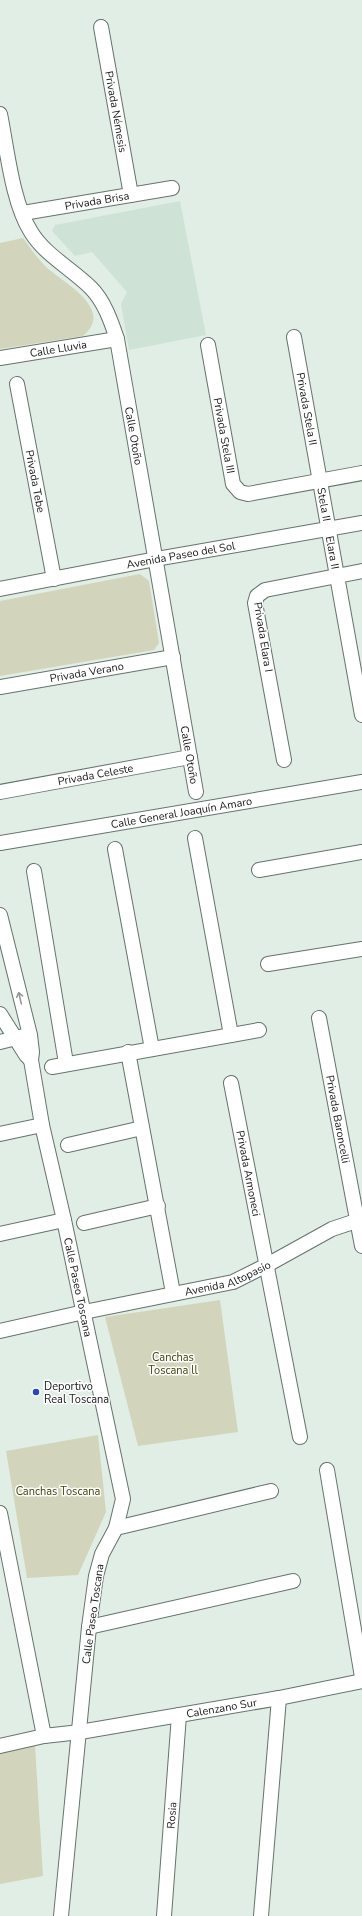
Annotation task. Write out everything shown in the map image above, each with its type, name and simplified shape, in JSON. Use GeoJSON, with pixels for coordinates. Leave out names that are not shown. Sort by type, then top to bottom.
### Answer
{"type":"FeatureCollection","features":[{"type":"Feature","properties":{"kind":"street","name":"Privada Némesis"},"geometry":{"type":"LineString","coordinates":[[101,27],[131,195]]}},
{"type":"Feature","properties":{"kind":"street","name":"Calle Otoño"},"geometry":{"type":"LineString","coordinates":[[0,114],[7,183],[31,232],[45,248],[92,288],[109,315],[117,339],[196,792]]}},
{"type":"Feature","properties":{"kind":"street","name":"Privada Brisa"},"geometry":{"type":"LineString","coordinates":[[22,214],[172,188]]}},
{"type":"Feature","properties":{"kind":"street","name":"Privada Stela II"},"geometry":{"type":"LineString","coordinates":[[294,337],[320,480]]}},
{"type":"Feature","properties":{"kind":"street","name":"Calle Lluvia"},"geometry":{"type":"LineString","coordinates":[[0,358],[117,339]]}},
{"type":"Feature","properties":{"kind":"street","name":"Privada Stela III"},"geometry":{"type":"LineString","coordinates":[[208,345],[233,484],[240,492],[248,494],[362,473]]}},
{"type":"Feature","properties":{"kind":"street","name":"Privada Tebe"},"geometry":{"type":"LineString","coordinates":[[17,384],[54,579]]}},
{"type":"Feature","properties":{"kind":"street","name":"Stela II"},"geometry":{"type":"LineString","coordinates":[[320,480],[328,529]]}},
{"type":"Feature","properties":{"kind":"street","name":"Avenida Paseo del Sol"},"geometry":{"type":"LineString","coordinates":[[0,589],[156,559],[362,523]]}},
{"type":"Feature","properties":{"kind":"street","name":"Elara II"},"geometry":{"type":"LineString","coordinates":[[328,529],[362,715]]}},
{"type":"Feature","properties":{"kind":"street","name":"Privada Elara I"},"geometry":{"type":"LineString","coordinates":[[284,760],[255,604],[257,596],[265,590],[362,571]]}},
{"type":"Feature","properties":{"kind":"street","name":"Privada Verano"},"geometry":{"type":"LineString","coordinates":[[0,687],[173,657]]}},
{"type":"Feature","properties":{"kind":"street","name":"Privada Celeste"},"geometry":{"type":"LineString","coordinates":[[0,792],[190,757]]}},
{"type":"Feature","properties":{"kind":"street","name":"Calle General Joaquín Amaro"},"geometry":{"type":"LineString","coordinates":[[0,843],[362,782]]}},
{"type":"Feature","properties":{"kind":"street"},"geometry":{"type":"LineString","coordinates":[[195,838],[231,1036]]}},
{"type":"Feature","properties":{"kind":"street"},"geometry":{"type":"LineString","coordinates":[[115,849],[152,1049]]}},
{"type":"Feature","properties":{"kind":"street"},"geometry":{"type":"LineString","coordinates":[[259,870],[362,852]]}},
{"type":"Feature","properties":{"kind":"street"},"geometry":{"type":"LineString","coordinates":[[34,871],[66,1063]]}},
{"type":"Feature","properties":{"kind":"street","name":"Calle Paseo Toscana"},"geometry":{"type":"LineString","coordinates":[[1,919],[30,1035],[32,1052],[31,1060],[42,1126],[84,1312],[122,1499],[116,1528],[102,1554],[96,1576],[89,1628],[61,1916]]}},
{"type":"Feature","properties":{"kind":"street"},"geometry":{"type":"LineString","coordinates":[[268,964],[362,949]]}},
{"type":"Feature","properties":{"kind":"street","name":"Calle Paseo Toscana"},"geometry":{"type":"LineString","coordinates":[[0,1014],[26,1055],[31,1060]]}},
{"type":"Feature","properties":{"kind":"street","name":"Privada Baroncelli"},"geometry":{"type":"LineString","coordinates":[[319,1018],[360,1219],[362,1246]]}},
{"type":"Feature","properties":{"kind":"street"},"geometry":{"type":"LineString","coordinates":[[52,1067],[66,1063],[259,1030]]}},
{"type":"Feature","properties":{"kind":"street"},"geometry":{"type":"LineString","coordinates":[[0,1042],[30,1035]]}},
{"type":"Feature","properties":{"kind":"street"},"geometry":{"type":"LineString","coordinates":[[128,1052],[158,1206],[173,1293]]}},
{"type":"Feature","properties":{"kind":"street","name":"Privada Armoneci"},"geometry":{"type":"LineString","coordinates":[[231,1083],[300,1437]]}},
{"type":"Feature","properties":{"kind":"street"},"geometry":{"type":"LineString","coordinates":[[0,1134],[42,1126]]}},
{"type":"Feature","properties":{"kind":"street"},"geometry":{"type":"LineString","coordinates":[[68,1145],[142,1128]]}},
{"type":"Feature","properties":{"kind":"street"},"geometry":{"type":"LineString","coordinates":[[84,1224],[158,1206]]}},
{"type":"Feature","properties":{"kind":"street","name":"Avenida Altopasio"},"geometry":{"type":"LineString","coordinates":[[0,1331],[173,1293],[233,1282],[267,1265],[332,1228],[360,1219]]}},
{"type":"Feature","properties":{"kind":"street"},"geometry":{"type":"LineString","coordinates":[[0,1234],[64,1220]]}},
{"type":"Feature","properties":{"kind":"street"},"geometry":{"type":"LineString","coordinates":[[327,1470],[362,1677]]}},
{"type":"Feature","properties":{"kind":"street"},"geometry":{"type":"LineString","coordinates":[[116,1528],[271,1491]]}},
{"type":"Feature","properties":{"kind":"street"},"geometry":{"type":"LineString","coordinates":[[0,1515],[44,1736]]}},
{"type":"Feature","properties":{"kind":"street"},"geometry":{"type":"LineString","coordinates":[[89,1628],[292,1581]]}},
{"type":"Feature","properties":{"kind":"street","name":"Calenzano Sur"},"geometry":{"type":"LineString","coordinates":[[0,1746],[44,1736],[80,1732],[279,1698],[362,1681]]}},
{"type":"Feature","properties":{"kind":"street"},"geometry":{"type":"LineString","coordinates":[[261,1916],[279,1698]]}},
{"type":"Feature","properties":{"kind":"street","name":"Rosia"},"geometry":{"type":"LineString","coordinates":[[164,1916],[179,1715]]}},
{"type":"Feature","properties":{"kind":"shaded area"},"geometry":{"type":"Polygon","coordinates":[[[180,201],[206,335],[129,350],[121,304],[127,292],[92,252],[75,256],[52,231],[55,225],[180,201]]]}},
{"type":"Feature","properties":{"kind":"green space"},"geometry":{"type":"Polygon","coordinates":[[[23,238],[46,267],[84,298],[90,307],[93,316],[91,326],[83,336],[0,349],[0,243],[23,238]]]}},
{"type":"Feature","properties":{"kind":"green space"},"geometry":{"type":"Polygon","coordinates":[[[140,574],[149,581],[159,643],[154,650],[0,676],[0,601],[140,574]]]}},
{"type":"Feature","properties":{"kind":"green space","name":"Canchas Toscana ll"},"geometry":{"type":"Polygon","coordinates":[[[220,1300],[238,1432],[138,1446],[105,1317],[220,1300]]]}},
{"type":"Feature","properties":{"kind":"green space","name":"Canchas Toscana"},"geometry":{"type":"Polygon","coordinates":[[[98,1435],[106,1512],[78,1575],[27,1578],[6,1451],[98,1435]]]}},
{"type":"Feature","properties":{"kind":"green space"},"geometry":{"type":"Polygon","coordinates":[[[35,1745],[43,1876],[0,1884],[0,1752],[35,1745]]]}},
{"type":"Feature","properties":{"kind":"place","name":"Deportivo Real Toscana"},"geometry":{"type":"Point","coordinates":[36,1392]}}]}
